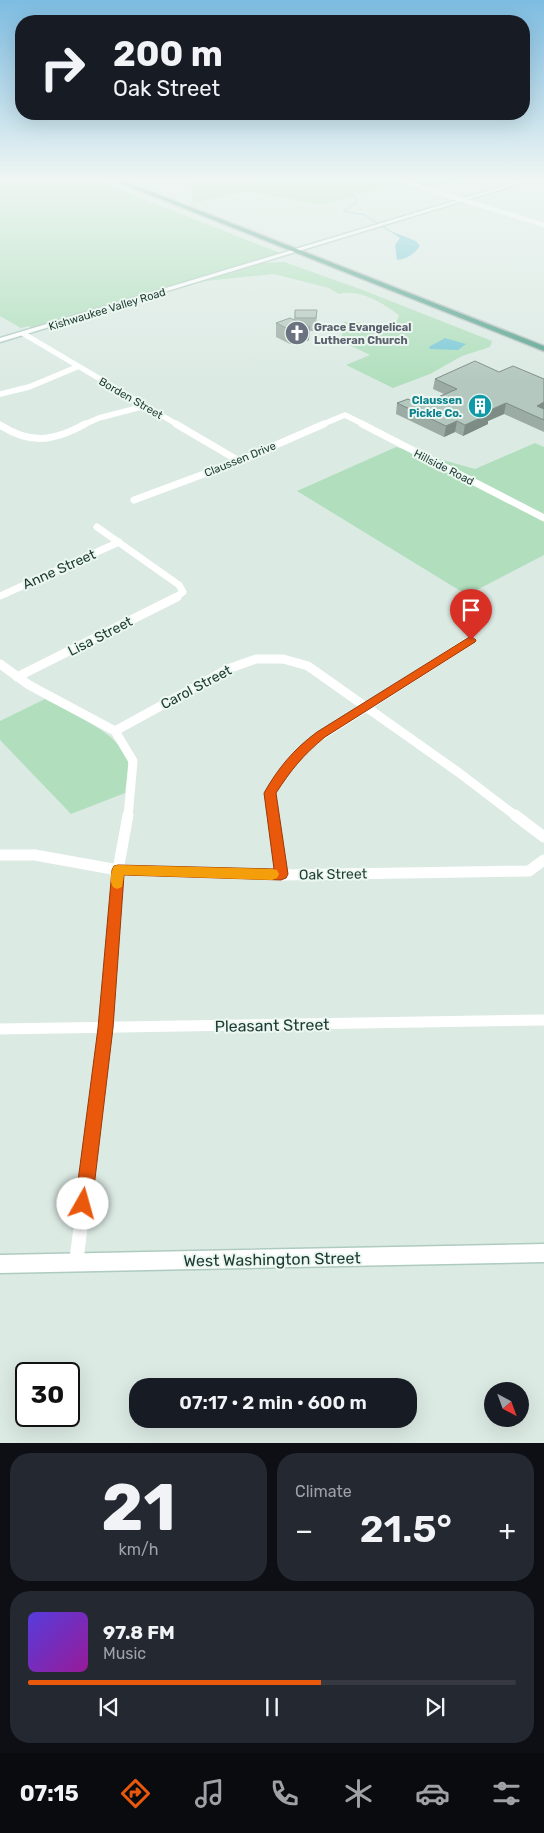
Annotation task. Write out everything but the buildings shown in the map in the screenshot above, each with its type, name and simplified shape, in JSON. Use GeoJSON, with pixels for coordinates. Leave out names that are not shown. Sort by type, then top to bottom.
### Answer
{"type":"FeatureCollection","features":[{"type":"Feature","properties":{"kind":"main road"},"geometry":{"type":"LineString","coordinates":[[283,247],[544,349]]}},
{"type":"Feature","properties":{"kind":"street","name":"Kishwaukee Valley Road"},"geometry":{"type":"LineString","coordinates":[[0,340],[311,247]]}},
{"type":"Feature","properties":{"kind":"street","name":"Borden Street"},"geometry":{"type":"LineString","coordinates":[[24,334],[239,461]]}},
{"type":"Feature","properties":{"kind":"street"},"geometry":{"type":"LineString","coordinates":[[0,394],[29,387],[77,367]]}},
{"type":"Feature","properties":{"kind":"street"},"geometry":{"type":"LineString","coordinates":[[0,425],[14,435],[51,438],[66,434],[94,420],[145,406]]}},
{"type":"Feature","properties":{"kind":"street","name":"Claussen Drive"},"geometry":{"type":"LineString","coordinates":[[134,500],[239,461],[345,415]]}},
{"type":"Feature","properties":{"kind":"street","name":"Hillside Road"},"geometry":{"type":"LineString","coordinates":[[345,415],[544,518]]}},
{"type":"Feature","properties":{"kind":"street"},"geometry":{"type":"LineString","coordinates":[[97,527],[119,542]]}},
{"type":"Feature","properties":{"kind":"street","name":"Lisa Street"},"geometry":{"type":"LineString","coordinates":[[17,677],[177,597],[183,592],[179,585],[119,542]]}},
{"type":"Feature","properties":{"kind":"street","name":"Anne Street"},"geometry":{"type":"LineString","coordinates":[[0,596],[119,542]]}},
{"type":"Feature","properties":{"kind":"street"},"geometry":{"type":"LineString","coordinates":[[281,874],[270,793],[289,763],[321,734],[366,708],[471,640]]}},
{"type":"Feature","properties":{"kind":"street","name":"Carol Street"},"geometry":{"type":"LineString","coordinates":[[115,731],[228,669],[256,660],[283,658],[308,666],[458,772],[544,837]]}},
{"type":"Feature","properties":{"kind":"street"},"geometry":{"type":"LineString","coordinates":[[0,664],[17,677],[115,731],[133,761],[128,817],[118,870],[106,1028],[76,1263]]}},
{"type":"Feature","properties":{"kind":"street","name":"Oak Street"},"geometry":{"type":"LineString","coordinates":[[0,855],[35,855],[118,870],[281,874],[529,870],[544,860]]}},
{"type":"Feature","properties":{"kind":"street","name":"Pleasant Street"},"geometry":{"type":"LineString","coordinates":[[0,1029],[544,1020]]}},
{"type":"Feature","properties":{"kind":"street","name":"West Washington Street"},"geometry":{"type":"LineString","coordinates":[[0,1264],[544,1253]]}},
{"type":"Feature","properties":{"kind":"green space"},"geometry":{"type":"Polygon","coordinates":[[[0,247],[266,247],[280,253],[33,328],[29,326],[21,328],[0,316],[0,247]]]}},
{"type":"Feature","properties":{"kind":"green space"},"geometry":{"type":"Polygon","coordinates":[[[284,262],[360,289],[492,341],[490,347],[462,356],[430,374],[393,388],[346,365],[370,355],[341,341],[344,322],[354,321],[370,326],[395,326],[399,315],[386,306],[363,295],[355,293],[339,294],[329,288],[274,274],[205,281],[265,263],[284,262]]]}},
{"type":"Feature","properties":{"kind":"green space"},"geometry":{"type":"Polygon","coordinates":[[[535,443],[544,447],[544,555],[467,595],[297,491],[396,447],[475,469],[535,443]]]}},
{"type":"Feature","properties":{"kind":"green space"},"geometry":{"type":"Polygon","coordinates":[[[45,699],[80,717],[106,733],[116,742],[124,752],[128,762],[125,793],[71,814],[0,740],[0,721],[45,699]]]}},
{"type":"Feature","properties":{"kind":"water"},"geometry":{"type":"Polygon","coordinates":[[[395,247],[419,247],[410,256],[397,260],[395,247]]]}},
{"type":"Feature","properties":{"kind":"water"},"geometry":{"type":"Polygon","coordinates":[[[445,338],[466,344],[458,350],[430,349],[429,347],[445,338]]]}},
{"type":"Feature","properties":{"kind":"slow traffic"},"geometry":{"type":"LineString","coordinates":[[117,883],[118,870],[272,874]]}},
{"type":"Feature","properties":{"kind":"place","name":"Grace Evangelical Lutheran Church"},"geometry":{"type":"Point","coordinates":[297,333]}},
{"type":"Feature","properties":{"kind":"place","name":"Claussen Pickle Co."},"geometry":{"type":"Point","coordinates":[480,406]}},
{"type":"Feature","properties":{"kind":"route"},"geometry":{"type":"LineString","coordinates":[[83,1204],[106,1028],[118,870],[281,874],[270,793],[289,763],[321,734],[366,708],[471,640]]}}]}
